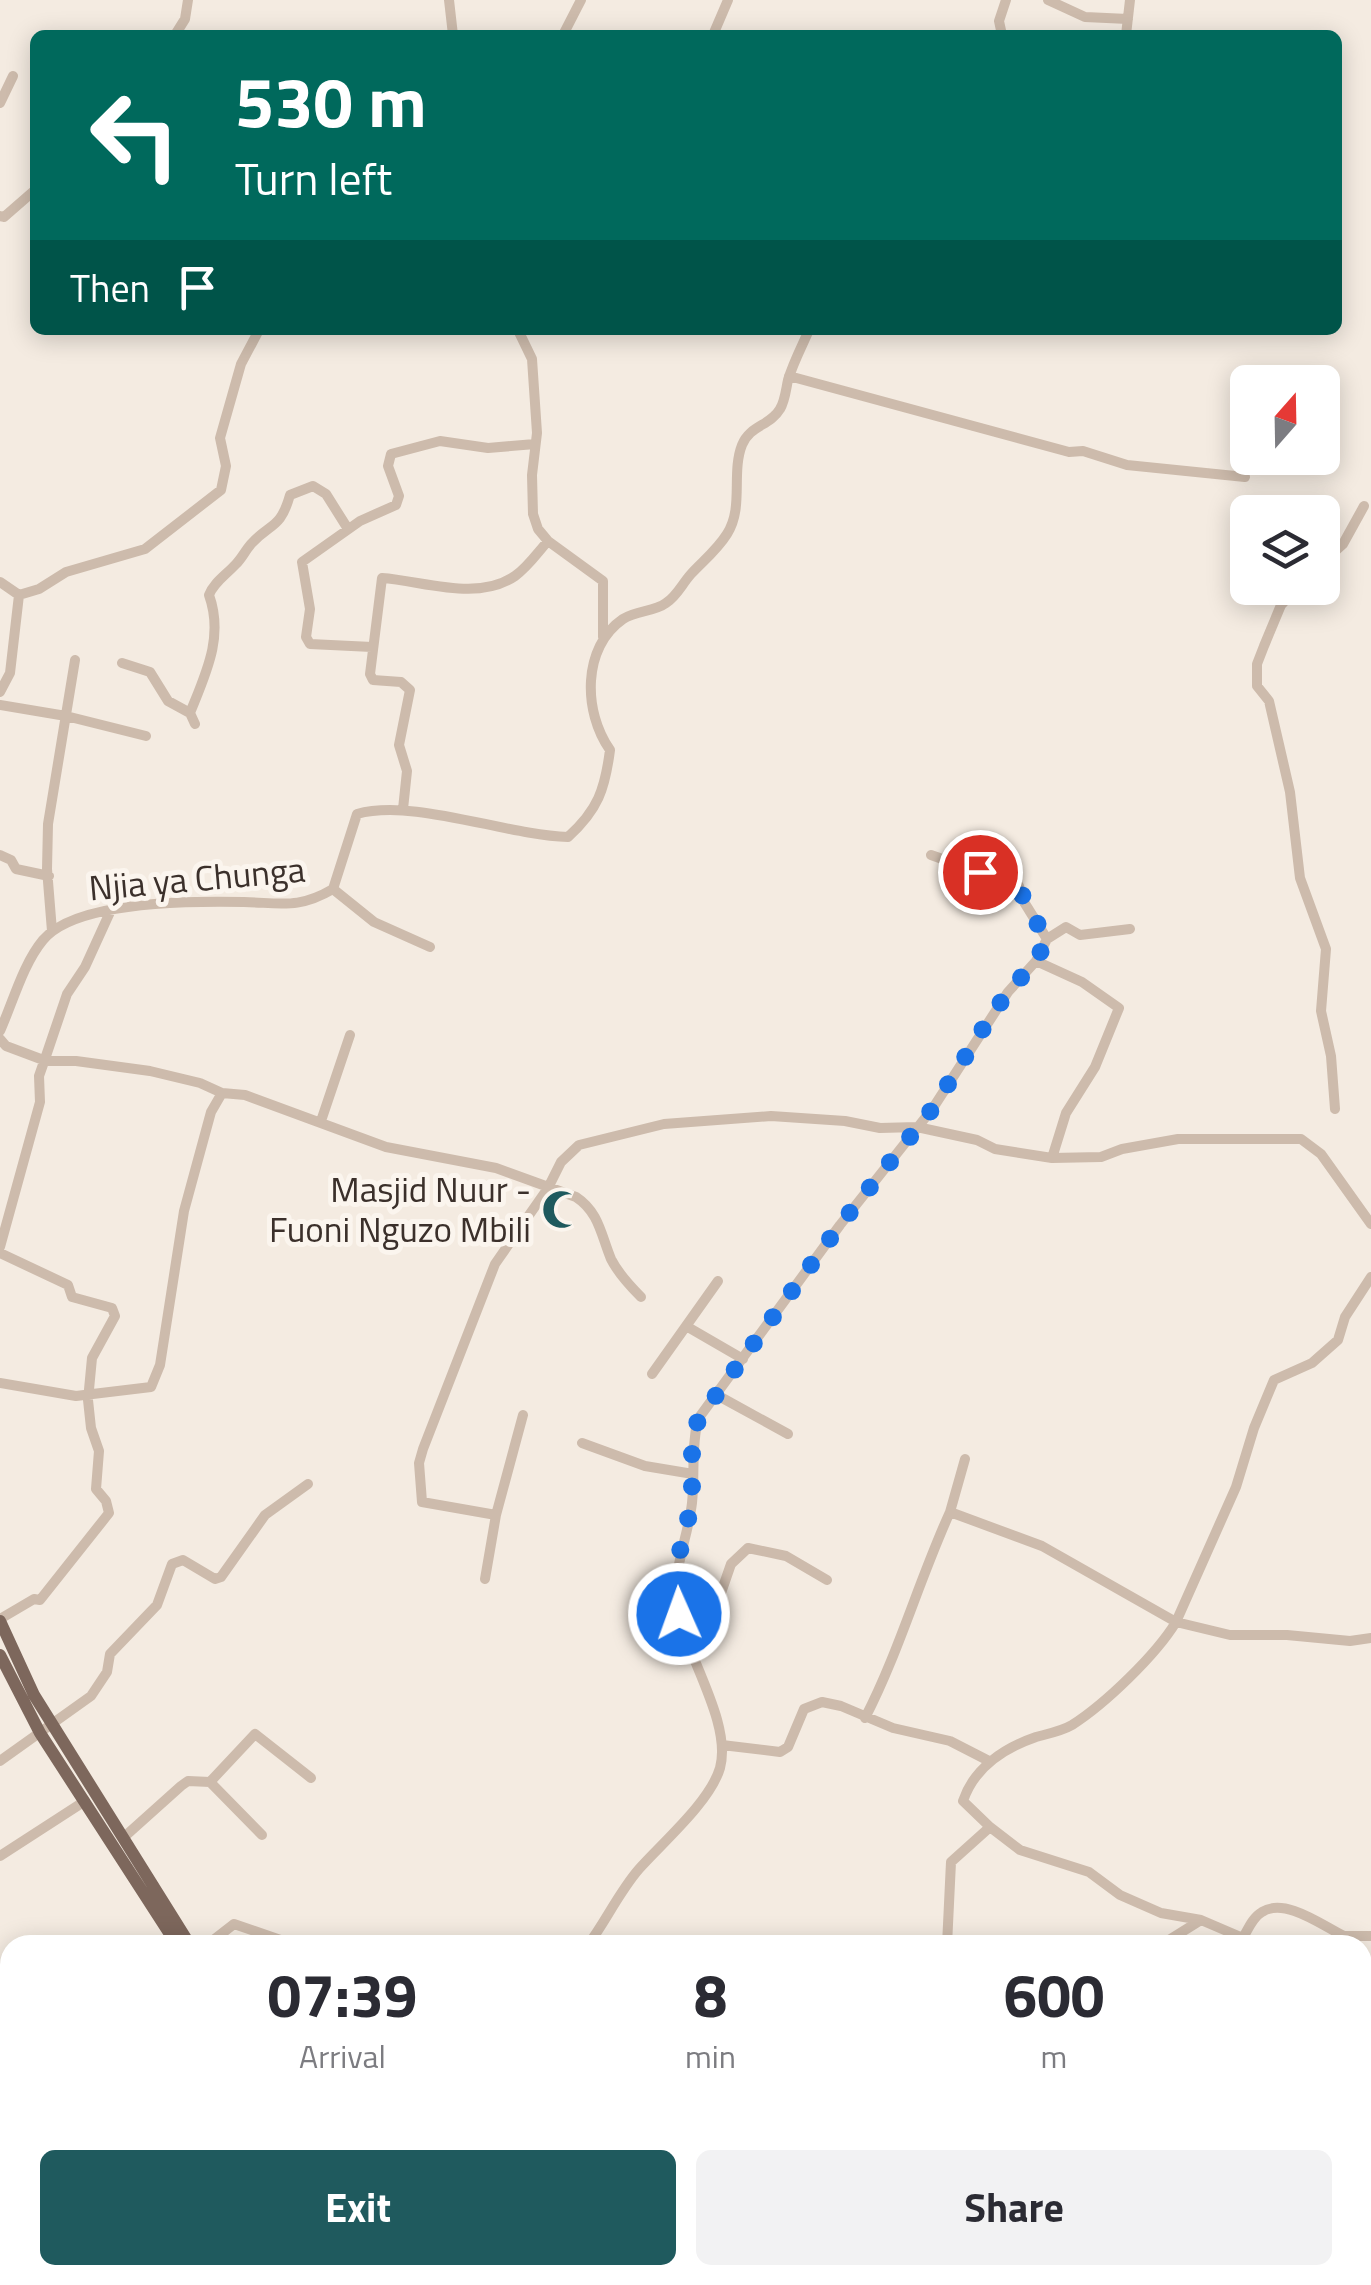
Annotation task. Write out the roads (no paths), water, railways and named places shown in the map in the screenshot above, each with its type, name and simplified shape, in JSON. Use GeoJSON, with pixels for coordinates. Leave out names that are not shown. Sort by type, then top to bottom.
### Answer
{"type":"FeatureCollection","features":[{"type":"Feature","properties":{"kind":"main road"},"geometry":{"type":"LineString","coordinates":[[0,1620],[46,1729],[85,1801],[170,1935]]}},
{"type":"Feature","properties":{"kind":"main road"},"geometry":{"type":"LineString","coordinates":[[0,1655],[184,1935]]}},
{"type":"Feature","properties":{"kind":"street"},"geometry":{"type":"LineString","coordinates":[[178,30],[188,10],[188,0]]}},
{"type":"Feature","properties":{"kind":"street"},"geometry":{"type":"LineString","coordinates":[[450,0],[453,30]]}},
{"type":"Feature","properties":{"kind":"street"},"geometry":{"type":"LineString","coordinates":[[566,30],[582,0]]}},
{"type":"Feature","properties":{"kind":"street"},"geometry":{"type":"LineString","coordinates":[[714,30],[728,0]]}},
{"type":"Feature","properties":{"kind":"street"},"geometry":{"type":"LineString","coordinates":[[1001,30],[998,20],[1006,0]]}},
{"type":"Feature","properties":{"kind":"street"},"geometry":{"type":"LineString","coordinates":[[1048,0],[1085,17],[1128,19]]}},
{"type":"Feature","properties":{"kind":"street"},"geometry":{"type":"LineString","coordinates":[[1127,30],[1130,0]]}},
{"type":"Feature","properties":{"kind":"street"},"geometry":{"type":"LineString","coordinates":[[0,103],[14,76]]}},
{"type":"Feature","properties":{"kind":"street"},"geometry":{"type":"LineString","coordinates":[[0,216],[4,217],[30,194]]}},
{"type":"Feature","properties":{"kind":"street"},"geometry":{"type":"LineString","coordinates":[[0,582],[20,595],[40,589],[66,572],[145,549],[221,490],[226,466],[220,438],[241,364],[256,335]]}},
{"type":"Feature","properties":{"kind":"street"},"geometry":{"type":"LineString","coordinates":[[520,335],[532,360],[536,444],[532,514],[548,540],[604,581],[602,638]]}},
{"type":"Feature","properties":{"kind":"street"},"geometry":{"type":"LineString","coordinates":[[602,638],[629,615],[662,607],[730,530],[736,513],[734,494],[741,447],[751,429],[770,421],[782,408],[789,376],[807,335]]}},
{"type":"Feature","properties":{"kind":"street"},"geometry":{"type":"LineString","coordinates":[[789,376],[1069,452],[1083,451],[1127,466],[1246,477]]}},
{"type":"Feature","properties":{"kind":"street"},"geometry":{"type":"LineString","coordinates":[[372,648],[310,644],[306,637],[310,609],[302,562],[348,529],[396,505],[399,496],[388,466],[391,454],[440,441],[488,448],[536,444]]}},
{"type":"Feature","properties":{"kind":"street"},"geometry":{"type":"LineString","coordinates":[[122,664],[150,672],[168,700],[192,719],[215,640],[217,617],[209,595],[212,586],[238,563],[252,542],[275,527],[290,494],[314,486],[326,494],[348,529]]}},
{"type":"Feature","properties":{"kind":"street"},"geometry":{"type":"LineString","coordinates":[[1340,547],[1364,506]]}},
{"type":"Feature","properties":{"kind":"street"},"geometry":{"type":"LineString","coordinates":[[403,810],[407,772],[399,745],[410,690],[401,682],[373,680],[370,674],[382,578],[474,590],[518,574],[548,540]]}},
{"type":"Feature","properties":{"kind":"street"},"geometry":{"type":"LineString","coordinates":[[0,692],[10,673],[20,595]]}},
{"type":"Feature","properties":{"kind":"street"},"geometry":{"type":"LineString","coordinates":[[1281,605],[1257,664],[1258,686],[1269,701],[1290,792],[1300,878],[1326,949],[1321,1011],[1331,1056],[1335,1109]]}},
{"type":"Feature","properties":{"kind":"street","name":"Njia ya Chunga"},"geometry":{"type":"LineString","coordinates":[[0,1031],[39,946],[52,931],[88,913],[178,902],[308,904],[333,889],[356,814],[403,810],[532,836],[568,837],[584,822],[604,792],[610,750],[600,737],[591,709],[593,672],[602,638]]}},
{"type":"Feature","properties":{"kind":"street"},"geometry":{"type":"LineString","coordinates":[[52,931],[48,824],[75,660]]}},
{"type":"Feature","properties":{"kind":"street"},"geometry":{"type":"LineString","coordinates":[[0,706],[66,716],[146,736]]}},
{"type":"Feature","properties":{"kind":"street"},"geometry":{"type":"LineString","coordinates":[[931,855],[1020,886],[1024,902],[1047,939]]}},
{"type":"Feature","properties":{"kind":"street"},"geometry":{"type":"LineString","coordinates":[[0,856],[11,860],[16,869],[49,876]]}},
{"type":"Feature","properties":{"kind":"street"},"geometry":{"type":"LineString","coordinates":[[333,889],[374,922],[430,947]]}},
{"type":"Feature","properties":{"kind":"street"},"geometry":{"type":"LineString","coordinates":[[0,1620],[34,1598],[40,1600],[110,1514],[106,1501],[96,1490],[99,1452],[91,1428],[88,1394],[92,1358],[116,1316],[112,1308],[72,1296],[68,1285],[0,1250],[42,1092],[39,1076],[67,994],[85,968],[110,910]]}},
{"type":"Feature","properties":{"kind":"street"},"geometry":{"type":"LineString","coordinates":[[595,1935],[640,1868],[665,1845],[720,1768],[722,1745],[679,1614],[675,1585],[692,1503],[692,1442],[698,1420],[840,1225],[933,1108],[1008,992],[1036,961],[1047,939],[1066,926],[1080,935],[1130,929]]}},
{"type":"Feature","properties":{"kind":"street"},"geometry":{"type":"LineString","coordinates":[[1036,961],[1082,982],[1118,1008],[1107,1042],[1066,1114],[1052,1158]]}},
{"type":"Feature","properties":{"kind":"street"},"geometry":{"type":"LineString","coordinates":[[321,1121],[350,1035]]}},
{"type":"Feature","properties":{"kind":"street"},"geometry":{"type":"LineString","coordinates":[[0,1039],[6,1046],[46,1061],[150,1071],[200,1082],[321,1121],[386,1147],[486,1165],[548,1188],[586,1204],[603,1230],[612,1262],[640,1297]]}},
{"type":"Feature","properties":{"kind":"street"},"geometry":{"type":"LineString","coordinates":[[0,1383],[76,1396],[151,1387],[157,1378],[184,1211],[211,1112],[222,1092]]}},
{"type":"Feature","properties":{"kind":"street"},"geometry":{"type":"LineString","coordinates":[[496,1516],[422,1502],[419,1462],[496,1264],[548,1188],[561,1162],[580,1144],[664,1124],[772,1116],[845,1121],[880,1128],[917,1127],[977,1140],[995,1150],[1052,1158],[1101,1158],[1122,1149],[1178,1139],[1301,1139],[1321,1154],[1371,1224]]}},
{"type":"Feature","properties":{"kind":"street"},"geometry":{"type":"LineString","coordinates":[[1236,1935],[1201,1920],[1162,1913],[1120,1895],[1088,1872],[1020,1850],[964,1801],[968,1786],[989,1760],[1026,1741],[1071,1726],[1142,1664],[1176,1622],[1236,1487],[1274,1380],[1312,1363],[1338,1340],[1345,1317],[1371,1277]]}},
{"type":"Feature","properties":{"kind":"street"},"geometry":{"type":"LineString","coordinates":[[652,1374],[718,1281]]}},
{"type":"Feature","properties":{"kind":"street"},"geometry":{"type":"LineString","coordinates":[[686,1326],[743,1359]]}},
{"type":"Feature","properties":{"kind":"street"},"geometry":{"type":"LineString","coordinates":[[715,1394],[788,1434]]}},
{"type":"Feature","properties":{"kind":"street"},"geometry":{"type":"LineString","coordinates":[[484,1579],[523,1415]]}},
{"type":"Feature","properties":{"kind":"street"},"geometry":{"type":"LineString","coordinates":[[582,1443],[645,1466],[692,1474]]}},
{"type":"Feature","properties":{"kind":"street"},"geometry":{"type":"LineString","coordinates":[[865,1718],[886,1678],[916,1590],[950,1512],[965,1458]]}},
{"type":"Feature","properties":{"kind":"street"},"geometry":{"type":"LineString","coordinates":[[0,1761],[91,1696],[103,1681],[110,1654],[150,1616],[163,1594],[172,1564],[183,1560],[202,1574],[220,1578],[265,1516],[308,1484]]}},
{"type":"Feature","properties":{"kind":"street"},"geometry":{"type":"LineString","coordinates":[[950,1512],[1042,1546],[1176,1622],[1230,1635],[1350,1641],[1371,1638]]}},
{"type":"Feature","properties":{"kind":"street"},"geometry":{"type":"LineString","coordinates":[[692,1650],[704,1639],[731,1564],[748,1548],[786,1556],[827,1580]]}},
{"type":"Feature","properties":{"kind":"street"},"geometry":{"type":"LineString","coordinates":[[722,1745],[780,1752],[788,1747],[804,1708],[812,1703],[842,1706],[893,1728],[950,1740],[989,1760]]}},
{"type":"Feature","properties":{"kind":"street"},"geometry":{"type":"LineString","coordinates":[[210,1782],[255,1734],[310,1778]]}},
{"type":"Feature","properties":{"kind":"street"},"geometry":{"type":"LineString","coordinates":[[123,1838],[188,1782],[210,1782],[262,1835]]}},
{"type":"Feature","properties":{"kind":"street"},"geometry":{"type":"LineString","coordinates":[[0,1856],[85,1801]]}},
{"type":"Feature","properties":{"kind":"street"},"geometry":{"type":"LineString","coordinates":[[952,1935],[951,1862],[990,1826]]}},
{"type":"Feature","properties":{"kind":"street"},"geometry":{"type":"LineString","coordinates":[[1245,1935],[1255,1918],[1274,1907],[1287,1908],[1332,1935]]}},
{"type":"Feature","properties":{"kind":"street"},"geometry":{"type":"LineString","coordinates":[[1178,1935],[1201,1920]]}},
{"type":"Feature","properties":{"kind":"street"},"geometry":{"type":"LineString","coordinates":[[220,1935],[234,1924],[266,1935]]}},
{"type":"Feature","properties":{"kind":"place","name":"Masjid Nuur - Fuoni Nguzo Mbili"},"geometry":{"type":"Point","coordinates":[561,1210]}}]}
